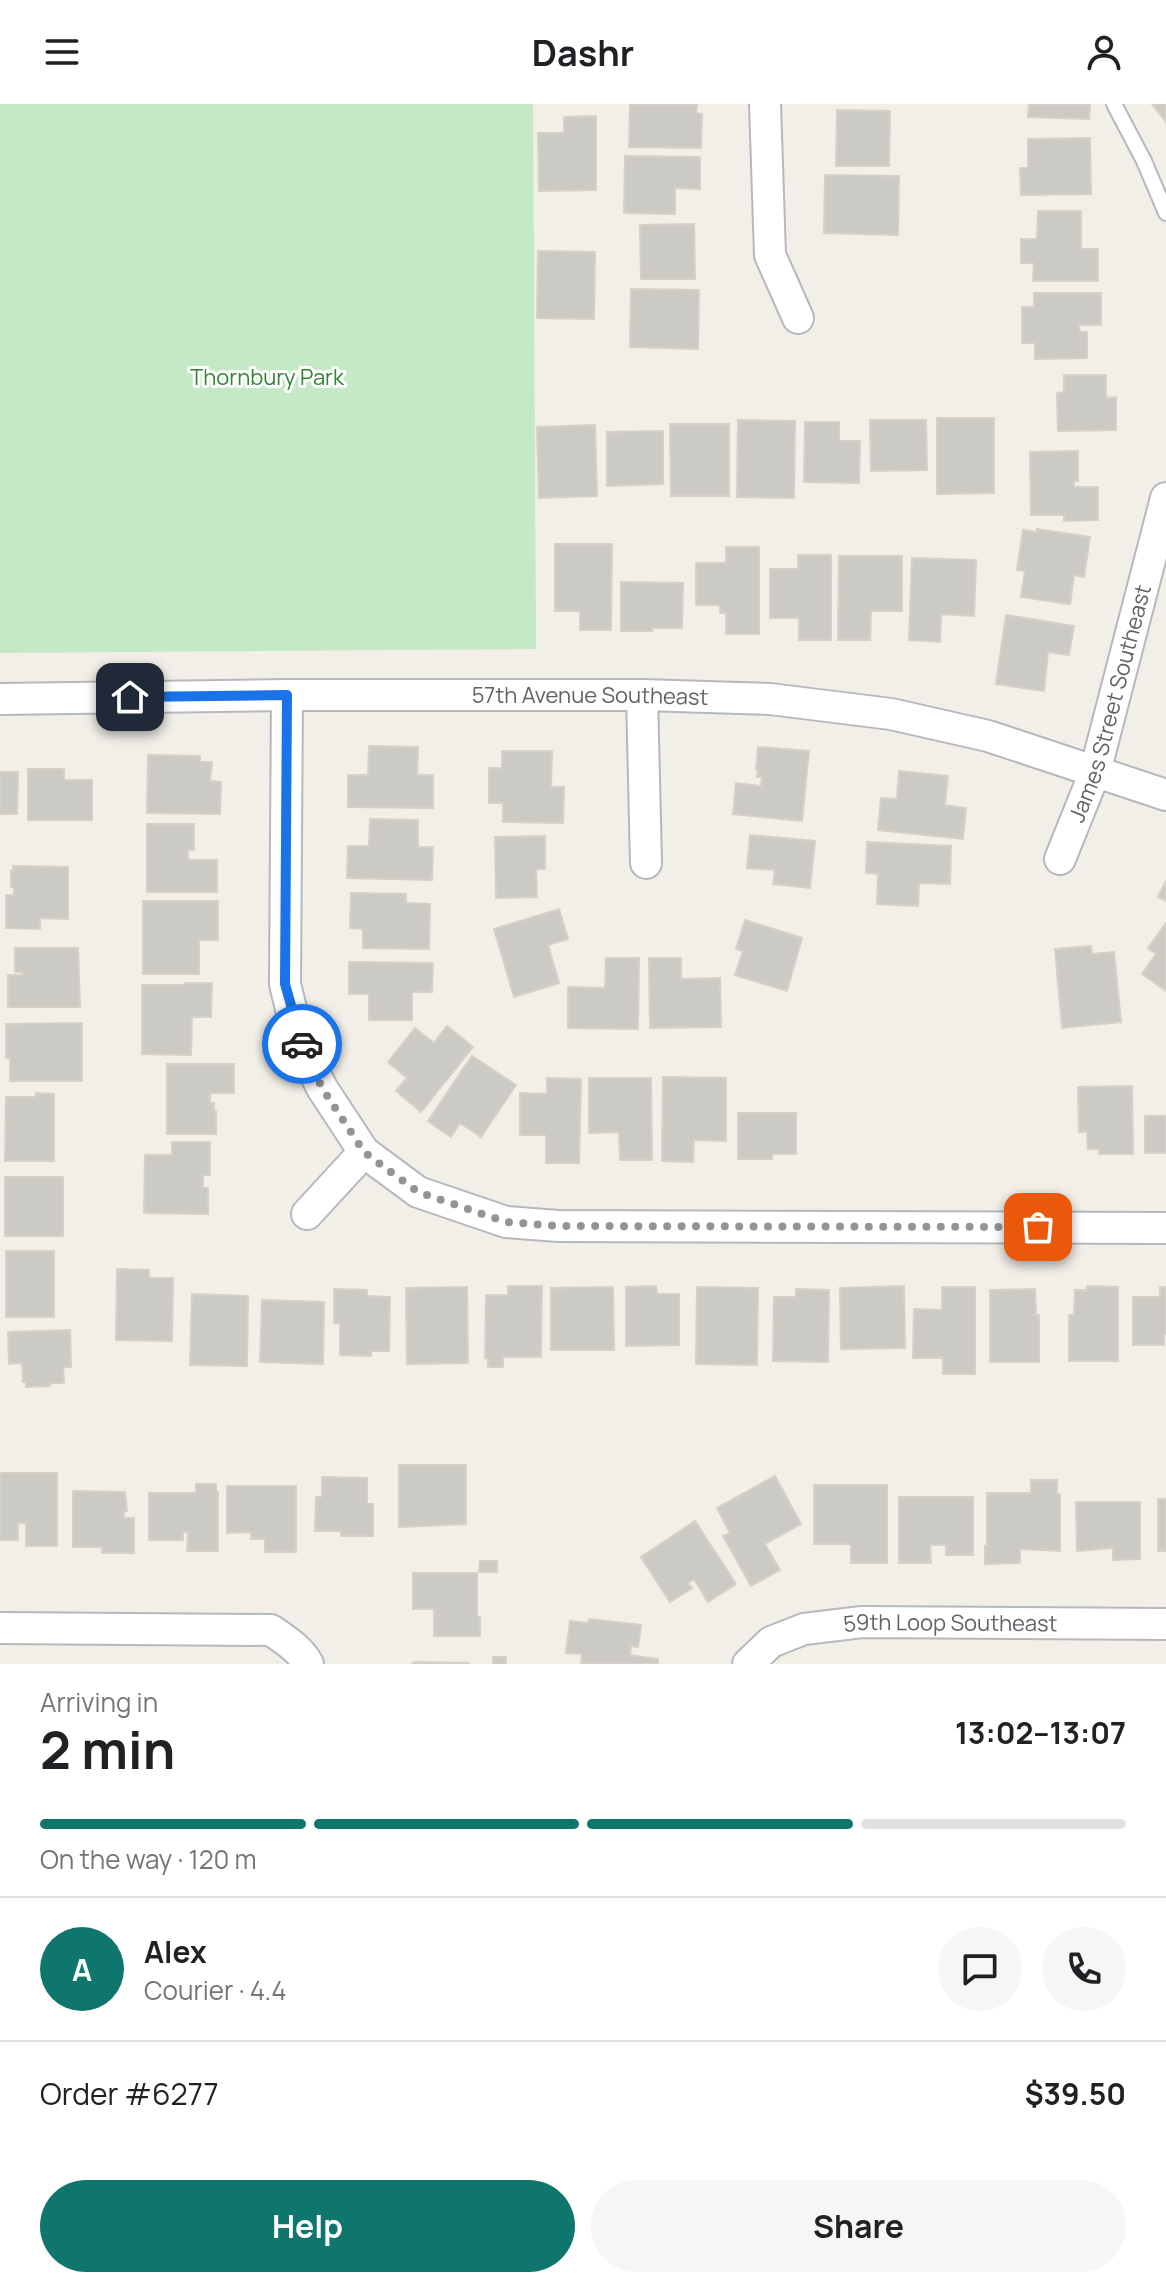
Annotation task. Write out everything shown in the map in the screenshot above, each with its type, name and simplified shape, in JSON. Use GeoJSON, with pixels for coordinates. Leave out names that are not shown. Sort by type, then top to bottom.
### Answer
{"type":"FeatureCollection","features":[{"type":"Feature","properties":{"kind":"street"},"geometry":{"type":"LineString","coordinates":[[765,104],[770,255],[798,318]]}},
{"type":"Feature","properties":{"kind":"street","name":"James Street Southeast"},"geometry":{"type":"LineString","coordinates":[[1060,859],[1095,772],[1166,498]]}},
{"type":"Feature","properties":{"kind":"street"},"geometry":{"type":"LineString","coordinates":[[287,695],[285,984],[294,1021],[322,1088],[364,1152],[418,1192],[506,1222],[558,1226],[1166,1228]]}},
{"type":"Feature","properties":{"kind":"street"},"geometry":{"type":"LineString","coordinates":[[642,695],[646,863]]}},
{"type":"Feature","properties":{"kind":"street","name":"57th Avenue Southeast"},"geometry":{"type":"LineString","coordinates":[[0,699],[642,695],[770,699],[891,714],[988,736],[1166,795]]}},
{"type":"Feature","properties":{"kind":"street"},"geometry":{"type":"LineString","coordinates":[[307,1214],[364,1152]]}},
{"type":"Feature","properties":{"kind":"street","name":"59th Loop Southeast"},"geometry":{"type":"LineString","coordinates":[[748,1664],[771,1642],[804,1629],[862,1622],[1166,1624]]}},
{"type":"Feature","properties":{"kind":"street"},"geometry":{"type":"LineString","coordinates":[[0,1628],[271,1630],[304,1656],[308,1664]]}},
{"type":"Feature","properties":{"kind":"lane"},"geometry":{"type":"LineString","coordinates":[[1114,104],[1144,161],[1166,213]]}},
{"type":"Feature","properties":{"kind":"green space","name":"Thornbury Park"},"geometry":{"type":"Polygon","coordinates":[[[0,104],[533,104],[536,649],[0,653],[0,104]]]}},
{"type":"Feature","properties":{"kind":"building"},"geometry":{"type":"Polygon","coordinates":[[[630,104],[697,104],[696,113],[702,114],[701,148],[629,147],[630,104]]]}},
{"type":"Feature","properties":{"kind":"building"},"geometry":{"type":"Polygon","coordinates":[[[1029,104],[1090,104],[1089,119],[1028,117],[1029,104]]]}},
{"type":"Feature","properties":{"kind":"building"},"geometry":{"type":"Polygon","coordinates":[[[1152,104],[1166,104],[1166,122],[1152,104]]]}},
{"type":"Feature","properties":{"kind":"building"},"geometry":{"type":"Polygon","coordinates":[[[837,110],[890,111],[889,166],[836,166],[837,110]]]}},
{"type":"Feature","properties":{"kind":"building"},"geometry":{"type":"Polygon","coordinates":[[[596,116],[596,190],[539,191],[538,133],[564,133],[564,117],[596,116]]]}},
{"type":"Feature","properties":{"kind":"building"},"geometry":{"type":"Polygon","coordinates":[[[1090,138],[1091,194],[1021,195],[1020,168],[1028,168],[1028,139],[1090,138]]]}},
{"type":"Feature","properties":{"kind":"building"},"geometry":{"type":"Polygon","coordinates":[[[625,156],[700,157],[700,189],[675,188],[675,214],[624,213],[625,156]]]}},
{"type":"Feature","properties":{"kind":"building"},"geometry":{"type":"Polygon","coordinates":[[[825,175],[899,176],[898,235],[824,233],[825,175]]]}},
{"type":"Feature","properties":{"kind":"building"},"geometry":{"type":"Polygon","coordinates":[[[1038,211],[1081,211],[1081,249],[1098,249],[1098,281],[1033,281],[1034,263],[1021,263],[1021,239],[1037,239],[1038,211]]]}},
{"type":"Feature","properties":{"kind":"building"},"geometry":{"type":"Polygon","coordinates":[[[694,224],[695,279],[641,279],[640,225],[694,224]]]}},
{"type":"Feature","properties":{"kind":"building"},"geometry":{"type":"Polygon","coordinates":[[[538,251],[595,252],[594,319],[537,318],[538,251]]]}},
{"type":"Feature","properties":{"kind":"building"},"geometry":{"type":"Polygon","coordinates":[[[631,289],[699,290],[698,349],[630,347],[631,289]]]}},
{"type":"Feature","properties":{"kind":"building"},"geometry":{"type":"Polygon","coordinates":[[[1034,293],[1101,293],[1101,325],[1079,325],[1080,332],[1087,332],[1087,358],[1035,359],[1035,343],[1022,343],[1022,307],[1034,307],[1034,293]]]}},
{"type":"Feature","properties":{"kind":"building"},"geometry":{"type":"Polygon","coordinates":[[[1064,375],[1106,375],[1106,398],[1116,397],[1116,430],[1058,431],[1057,393],[1064,392],[1064,375]]]}},
{"type":"Feature","properties":{"kind":"building"},"geometry":{"type":"Polygon","coordinates":[[[937,418],[994,418],[994,493],[937,494],[937,418]]]}},
{"type":"Feature","properties":{"kind":"building"},"geometry":{"type":"Polygon","coordinates":[[[738,420],[795,421],[794,498],[737,497],[738,420]]]}},
{"type":"Feature","properties":{"kind":"building"},"geometry":{"type":"Polygon","coordinates":[[[870,420],[926,420],[927,470],[871,471],[870,420]]]}},
{"type":"Feature","properties":{"kind":"building"},"geometry":{"type":"Polygon","coordinates":[[[805,422],[839,422],[839,441],[860,441],[859,483],[804,482],[805,422]]]}},
{"type":"Feature","properties":{"kind":"building"},"geometry":{"type":"Polygon","coordinates":[[[670,424],[729,424],[729,496],[671,496],[670,424]]]}},
{"type":"Feature","properties":{"kind":"building"},"geometry":{"type":"Polygon","coordinates":[[[595,425],[597,496],[539,498],[537,427],[595,425]]]}},
{"type":"Feature","properties":{"kind":"building"},"geometry":{"type":"Polygon","coordinates":[[[663,431],[663,484],[607,486],[607,432],[663,431]]]}},
{"type":"Feature","properties":{"kind":"building"},"geometry":{"type":"Polygon","coordinates":[[[1078,451],[1078,481],[1074,481],[1074,487],[1098,487],[1098,520],[1064,521],[1064,515],[1031,515],[1030,452],[1078,451]]]}},
{"type":"Feature","properties":{"kind":"building"},"geometry":{"type":"Polygon","coordinates":[[[1037,529],[1090,537],[1084,577],[1074,575],[1070,604],[1021,597],[1025,571],[1017,570],[1023,530],[1037,532],[1037,529]]]}},
{"type":"Feature","properties":{"kind":"building"},"geometry":{"type":"Polygon","coordinates":[[[555,544],[612,544],[611,630],[580,630],[580,611],[555,611],[555,544]]]}},
{"type":"Feature","properties":{"kind":"building"},"geometry":{"type":"Polygon","coordinates":[[[726,547],[759,547],[759,634],[726,634],[726,613],[720,613],[720,605],[696,605],[696,563],[726,563],[726,547]]]}},
{"type":"Feature","properties":{"kind":"building"},"geometry":{"type":"Polygon","coordinates":[[[798,555],[831,555],[831,640],[799,640],[799,618],[770,618],[770,569],[798,569],[798,555]]]}},
{"type":"Feature","properties":{"kind":"building"},"geometry":{"type":"Polygon","coordinates":[[[839,556],[902,556],[902,611],[871,611],[870,640],[838,640],[839,556]]]}},
{"type":"Feature","properties":{"kind":"building"},"geometry":{"type":"Polygon","coordinates":[[[912,558],[976,560],[974,616],[941,614],[940,642],[909,640],[912,558]]]}},
{"type":"Feature","properties":{"kind":"building"},"geometry":{"type":"Polygon","coordinates":[[[621,582],[683,583],[682,628],[621,631],[621,582]]]}},
{"type":"Feature","properties":{"kind":"building"},"geometry":{"type":"Polygon","coordinates":[[[1006,615],[1074,626],[1069,655],[1048,652],[1044,691],[996,684],[1006,615]]]}},
{"type":"Feature","properties":{"kind":"building"},"geometry":{"type":"Polygon","coordinates":[[[369,746],[418,747],[417,775],[433,775],[433,808],[348,807],[348,775],[368,775],[369,746]]]}},
{"type":"Feature","properties":{"kind":"building"},"geometry":{"type":"Polygon","coordinates":[[[758,747],[809,751],[802,821],[733,814],[736,783],[761,786],[762,777],[757,777],[756,769],[758,747]]]}},
{"type":"Feature","properties":{"kind":"building"},"geometry":{"type":"Polygon","coordinates":[[[502,751],[552,751],[551,787],[564,787],[563,823],[503,822],[503,803],[489,803],[489,768],[502,768],[502,751]]]}},
{"type":"Feature","properties":{"kind":"building"},"geometry":{"type":"Polygon","coordinates":[[[148,755],[200,756],[200,762],[212,762],[210,781],[221,782],[220,814],[147,813],[148,755]]]}},
{"type":"Feature","properties":{"kind":"building"},"geometry":{"type":"Polygon","coordinates":[[[28,769],[64,769],[64,780],[92,780],[92,820],[28,820],[28,769]]]}},
{"type":"Feature","properties":{"kind":"building"},"geometry":{"type":"Polygon","coordinates":[[[899,771],[948,776],[945,805],[966,808],[963,839],[878,830],[881,798],[897,799],[899,771]]]}},
{"type":"Feature","properties":{"kind":"building"},"geometry":{"type":"Polygon","coordinates":[[[0,772],[18,772],[17,814],[0,814],[0,772]]]}},
{"type":"Feature","properties":{"kind":"building"},"geometry":{"type":"Polygon","coordinates":[[[370,819],[418,820],[418,847],[433,847],[432,880],[347,878],[348,846],[369,846],[370,819]]]}},
{"type":"Feature","properties":{"kind":"building"},"geometry":{"type":"Polygon","coordinates":[[[147,824],[194,824],[194,850],[188,850],[188,860],[217,860],[217,892],[147,892],[147,824]]]}},
{"type":"Feature","properties":{"kind":"building"},"geometry":{"type":"Polygon","coordinates":[[[750,835],[815,841],[810,888],[773,884],[775,870],[747,868],[750,835]]]}},
{"type":"Feature","properties":{"kind":"building"},"geometry":{"type":"Polygon","coordinates":[[[545,836],[545,869],[536,869],[537,897],[496,898],[495,837],[545,836]]]}},
{"type":"Feature","properties":{"kind":"building"},"geometry":{"type":"Polygon","coordinates":[[[867,842],[951,846],[950,884],[919,883],[918,906],[877,904],[878,874],[866,873],[867,842]]]}},
{"type":"Feature","properties":{"kind":"building"},"geometry":{"type":"Polygon","coordinates":[[[13,866],[68,867],[68,919],[40,918],[40,929],[6,928],[6,895],[14,895],[14,887],[11,887],[13,866]]]}},
{"type":"Feature","properties":{"kind":"building"},"geometry":{"type":"Polygon","coordinates":[[[1166,881],[1166,901],[1158,897],[1166,881]]]}},
{"type":"Feature","properties":{"kind":"building"},"geometry":{"type":"Polygon","coordinates":[[[351,893],[406,894],[406,903],[430,904],[429,949],[363,948],[363,929],[350,928],[351,893]]]}},
{"type":"Feature","properties":{"kind":"building"},"geometry":{"type":"Polygon","coordinates":[[[143,901],[218,901],[218,940],[199,940],[199,974],[143,974],[143,901]]]}},
{"type":"Feature","properties":{"kind":"building"},"geometry":{"type":"Polygon","coordinates":[[[559,909],[568,939],[548,945],[559,983],[514,997],[494,929],[559,909]]]}},
{"type":"Feature","properties":{"kind":"building"},"geometry":{"type":"Polygon","coordinates":[[[745,920],[802,938],[787,991],[735,975],[743,951],[736,949],[745,920]]]}},
{"type":"Feature","properties":{"kind":"building"},"geometry":{"type":"Polygon","coordinates":[[[1166,923],[1166,991],[1142,974],[1156,954],[1148,948],[1166,923]]]}},
{"type":"Feature","properties":{"kind":"building"},"geometry":{"type":"Polygon","coordinates":[[[1091,946],[1092,954],[1114,952],[1121,1022],[1062,1028],[1055,949],[1091,946]]]}},
{"type":"Feature","properties":{"kind":"building"},"geometry":{"type":"Polygon","coordinates":[[[15,948],[78,948],[80,1007],[8,1007],[8,975],[23,975],[23,972],[15,972],[15,948]]]}},
{"type":"Feature","properties":{"kind":"building"},"geometry":{"type":"Polygon","coordinates":[[[606,958],[639,958],[638,1029],[568,1028],[568,987],[605,988],[606,958]]]}},
{"type":"Feature","properties":{"kind":"building"},"geometry":{"type":"Polygon","coordinates":[[[649,958],[681,958],[681,979],[720,978],[721,1027],[650,1028],[649,958]]]}},
{"type":"Feature","properties":{"kind":"building"},"geometry":{"type":"Polygon","coordinates":[[[349,962],[433,963],[432,992],[412,992],[412,1020],[369,1020],[369,994],[349,994],[349,962]]]}},
{"type":"Feature","properties":{"kind":"building"},"geometry":{"type":"Polygon","coordinates":[[[212,983],[211,1017],[192,1017],[191,1055],[142,1054],[142,985],[212,983]]]}},
{"type":"Feature","properties":{"kind":"building"},"geometry":{"type":"Polygon","coordinates":[[[82,1023],[82,1081],[10,1081],[6,1024],[82,1023]]]}},
{"type":"Feature","properties":{"kind":"building"},"geometry":{"type":"Polygon","coordinates":[[[447,1026],[473,1047],[421,1112],[396,1091],[407,1078],[388,1062],[415,1028],[434,1043],[447,1026]]]}},
{"type":"Feature","properties":{"kind":"building"},"geometry":{"type":"Polygon","coordinates":[[[472,1056],[516,1085],[481,1137],[460,1123],[451,1137],[428,1121],[472,1056]]]}},
{"type":"Feature","properties":{"kind":"building"},"geometry":{"type":"Polygon","coordinates":[[[167,1064],[234,1064],[234,1093],[210,1093],[210,1103],[214,1103],[216,1111],[216,1134],[167,1134],[167,1064]]]}},
{"type":"Feature","properties":{"kind":"building"},"geometry":{"type":"Polygon","coordinates":[[[663,1077],[726,1078],[726,1141],[694,1140],[693,1162],[662,1161],[663,1077]]]}},
{"type":"Feature","properties":{"kind":"building"},"geometry":{"type":"Polygon","coordinates":[[[547,1078],[581,1079],[579,1163],[546,1163],[546,1135],[520,1135],[520,1093],[547,1094],[547,1078]]]}},
{"type":"Feature","properties":{"kind":"building"},"geometry":{"type":"Polygon","coordinates":[[[589,1078],[651,1078],[652,1160],[620,1160],[619,1132],[589,1133],[589,1078]]]}},
{"type":"Feature","properties":{"kind":"building"},"geometry":{"type":"Polygon","coordinates":[[[1132,1086],[1133,1154],[1099,1154],[1099,1149],[1088,1149],[1087,1132],[1079,1132],[1078,1087],[1132,1086]]]}},
{"type":"Feature","properties":{"kind":"building"},"geometry":{"type":"Polygon","coordinates":[[[36,1093],[54,1094],[54,1161],[5,1161],[6,1097],[36,1097],[36,1093]]]}},
{"type":"Feature","properties":{"kind":"building"},"geometry":{"type":"Polygon","coordinates":[[[738,1113],[796,1113],[796,1154],[772,1154],[772,1159],[738,1159],[738,1113]]]}},
{"type":"Feature","properties":{"kind":"building"},"geometry":{"type":"Polygon","coordinates":[[[1145,1116],[1166,1116],[1166,1153],[1145,1153],[1145,1116]]]}},
{"type":"Feature","properties":{"kind":"building"},"geometry":{"type":"Polygon","coordinates":[[[172,1142],[210,1142],[210,1175],[203,1175],[203,1188],[208,1188],[208,1214],[144,1213],[145,1155],[172,1155],[172,1142]]]}},
{"type":"Feature","properties":{"kind":"building"},"geometry":{"type":"Polygon","coordinates":[[[5,1177],[63,1177],[63,1236],[5,1236],[5,1177]]]}},
{"type":"Feature","properties":{"kind":"building"},"geometry":{"type":"Polygon","coordinates":[[[6,1251],[54,1251],[54,1317],[6,1317],[6,1251]]]}},
{"type":"Feature","properties":{"kind":"building"},"geometry":{"type":"Polygon","coordinates":[[[117,1269],[149,1270],[149,1278],[173,1278],[172,1341],[116,1340],[117,1269]]]}},
{"type":"Feature","properties":{"kind":"building"},"geometry":{"type":"Polygon","coordinates":[[[508,1286],[542,1286],[541,1357],[503,1357],[503,1367],[488,1367],[488,1358],[485,1358],[486,1295],[508,1295],[508,1286]]]}},
{"type":"Feature","properties":{"kind":"building"},"geometry":{"type":"Polygon","coordinates":[[[656,1286],[657,1294],[679,1294],[679,1345],[626,1346],[626,1287],[656,1286]]]}},
{"type":"Feature","properties":{"kind":"building"},"geometry":{"type":"Polygon","coordinates":[[[904,1286],[905,1348],[841,1349],[840,1288],[904,1286]]]}},
{"type":"Feature","properties":{"kind":"building"},"geometry":{"type":"Polygon","coordinates":[[[1087,1286],[1118,1287],[1118,1361],[1069,1361],[1069,1315],[1074,1315],[1075,1290],[1087,1290],[1087,1286]]]}},
{"type":"Feature","properties":{"kind":"building"},"geometry":{"type":"Polygon","coordinates":[[[467,1287],[468,1363],[407,1364],[406,1288],[467,1287]]]}},
{"type":"Feature","properties":{"kind":"building"},"geometry":{"type":"Polygon","coordinates":[[[613,1287],[614,1350],[551,1350],[551,1288],[613,1287]]]}},
{"type":"Feature","properties":{"kind":"building"},"geometry":{"type":"Polygon","coordinates":[[[697,1287],[758,1288],[757,1365],[696,1364],[697,1287]]]}},
{"type":"Feature","properties":{"kind":"building"},"geometry":{"type":"Polygon","coordinates":[[[942,1287],[975,1287],[975,1374],[943,1374],[943,1358],[913,1358],[914,1309],[942,1310],[942,1287]]]}},
{"type":"Feature","properties":{"kind":"building"},"geometry":{"type":"Polygon","coordinates":[[[1160,1287],[1166,1287],[1164,1345],[1133,1345],[1133,1297],[1160,1297],[1160,1287]]]}},
{"type":"Feature","properties":{"kind":"building"},"geometry":{"type":"Polygon","coordinates":[[[334,1289],[367,1290],[367,1296],[390,1297],[389,1351],[371,1351],[371,1356],[340,1355],[340,1323],[334,1323],[334,1289]]]}},
{"type":"Feature","properties":{"kind":"building"},"geometry":{"type":"Polygon","coordinates":[[[796,1289],[829,1290],[828,1362],[773,1361],[774,1297],[796,1297],[796,1289]]]}},
{"type":"Feature","properties":{"kind":"building"},"geometry":{"type":"Polygon","coordinates":[[[1035,1289],[1036,1315],[1039,1315],[1039,1362],[990,1362],[990,1290],[1035,1289]]]}},
{"type":"Feature","properties":{"kind":"building"},"geometry":{"type":"Polygon","coordinates":[[[192,1294],[248,1296],[247,1366],[190,1365],[192,1294]]]}},
{"type":"Feature","properties":{"kind":"building"},"geometry":{"type":"Polygon","coordinates":[[[262,1300],[324,1302],[323,1364],[260,1362],[262,1300]]]}},
{"type":"Feature","properties":{"kind":"building"},"geometry":{"type":"Polygon","coordinates":[[[70,1330],[71,1367],[63,1367],[64,1383],[26,1387],[22,1363],[9,1364],[8,1332],[70,1330]]]}},
{"type":"Feature","properties":{"kind":"building"},"geometry":{"type":"Polygon","coordinates":[[[399,1465],[466,1465],[466,1524],[399,1527],[399,1465]]]}},
{"type":"Feature","properties":{"kind":"building"},"geometry":{"type":"Polygon","coordinates":[[[0,1473],[57,1473],[57,1546],[26,1546],[26,1523],[18,1523],[18,1540],[0,1540],[0,1473]]]}},
{"type":"Feature","properties":{"kind":"building"},"geometry":{"type":"Polygon","coordinates":[[[775,1476],[801,1524],[765,1544],[780,1570],[751,1586],[723,1536],[730,1533],[717,1508],[775,1476]]]}},
{"type":"Feature","properties":{"kind":"building"},"geometry":{"type":"Polygon","coordinates":[[[322,1477],[367,1478],[367,1504],[373,1504],[373,1536],[341,1536],[341,1531],[315,1531],[316,1497],[322,1497],[322,1477]]]}},
{"type":"Feature","properties":{"kind":"building"},"geometry":{"type":"Polygon","coordinates":[[[1031,1480],[1057,1480],[1057,1494],[1060,1494],[1060,1551],[1020,1549],[1020,1563],[985,1564],[987,1493],[1031,1493],[1031,1480]]]}},
{"type":"Feature","properties":{"kind":"building"},"geometry":{"type":"Polygon","coordinates":[[[196,1484],[216,1484],[218,1551],[187,1551],[188,1532],[183,1532],[183,1540],[149,1540],[149,1493],[196,1493],[196,1484]]]}},
{"type":"Feature","properties":{"kind":"building"},"geometry":{"type":"Polygon","coordinates":[[[814,1485],[887,1485],[887,1563],[851,1563],[851,1544],[814,1544],[814,1485]]]}},
{"type":"Feature","properties":{"kind":"building"},"geometry":{"type":"Polygon","coordinates":[[[227,1486],[296,1486],[296,1552],[265,1552],[265,1539],[251,1539],[251,1532],[227,1533],[227,1486]]]}},
{"type":"Feature","properties":{"kind":"building"},"geometry":{"type":"Polygon","coordinates":[[[73,1491],[125,1492],[127,1511],[124,1511],[124,1518],[134,1518],[134,1553],[102,1553],[102,1547],[73,1547],[73,1491]]]}},
{"type":"Feature","properties":{"kind":"building"},"geometry":{"type":"Polygon","coordinates":[[[899,1497],[973,1497],[973,1555],[946,1555],[946,1545],[930,1545],[931,1563],[899,1563],[899,1497]]]}},
{"type":"Feature","properties":{"kind":"building"},"geometry":{"type":"Polygon","coordinates":[[[1158,1499],[1166,1499],[1166,1551],[1158,1551],[1158,1499]]]}},
{"type":"Feature","properties":{"kind":"building"},"geometry":{"type":"Polygon","coordinates":[[[1076,1502],[1140,1502],[1140,1559],[1113,1560],[1113,1548],[1077,1551],[1076,1502]]]}},
{"type":"Feature","properties":{"kind":"building"},"geometry":{"type":"Polygon","coordinates":[[[695,1521],[736,1584],[708,1602],[694,1579],[688,1583],[692,1588],[670,1602],[641,1557],[695,1521]]]}},
{"type":"Feature","properties":{"kind":"building"},"geometry":{"type":"Polygon","coordinates":[[[480,1561],[497,1561],[497,1572],[479,1572],[480,1561]]]}},
{"type":"Feature","properties":{"kind":"building"},"geometry":{"type":"Polygon","coordinates":[[[413,1573],[477,1573],[480,1636],[434,1636],[434,1609],[413,1609],[413,1573]]]}},
{"type":"Feature","properties":{"kind":"building"},"geometry":{"type":"Polygon","coordinates":[[[589,1619],[641,1625],[638,1647],[631,1646],[630,1655],[658,1659],[658,1664],[581,1664],[582,1654],[566,1653],[570,1621],[588,1623],[589,1619]]]}},
{"type":"Feature","properties":{"kind":"building"},"geometry":{"type":"Polygon","coordinates":[[[493,1657],[506,1657],[506,1664],[493,1664],[493,1657]]]}},
{"type":"Feature","properties":{"kind":"building"},"geometry":{"type":"Polygon","coordinates":[[[469,1663],[469,1664],[412,1664],[469,1663]]]}},
{"type":"Feature","properties":{"kind":"way so far"},"geometry":{"type":"LineString","coordinates":[[302,1044],[322,1088],[364,1152],[418,1192],[506,1222],[558,1226],[1038,1227]]}},
{"type":"Feature","properties":{"kind":"route"},"geometry":{"type":"LineString","coordinates":[[130,697],[287,695],[285,984],[302,1044]]}}]}
